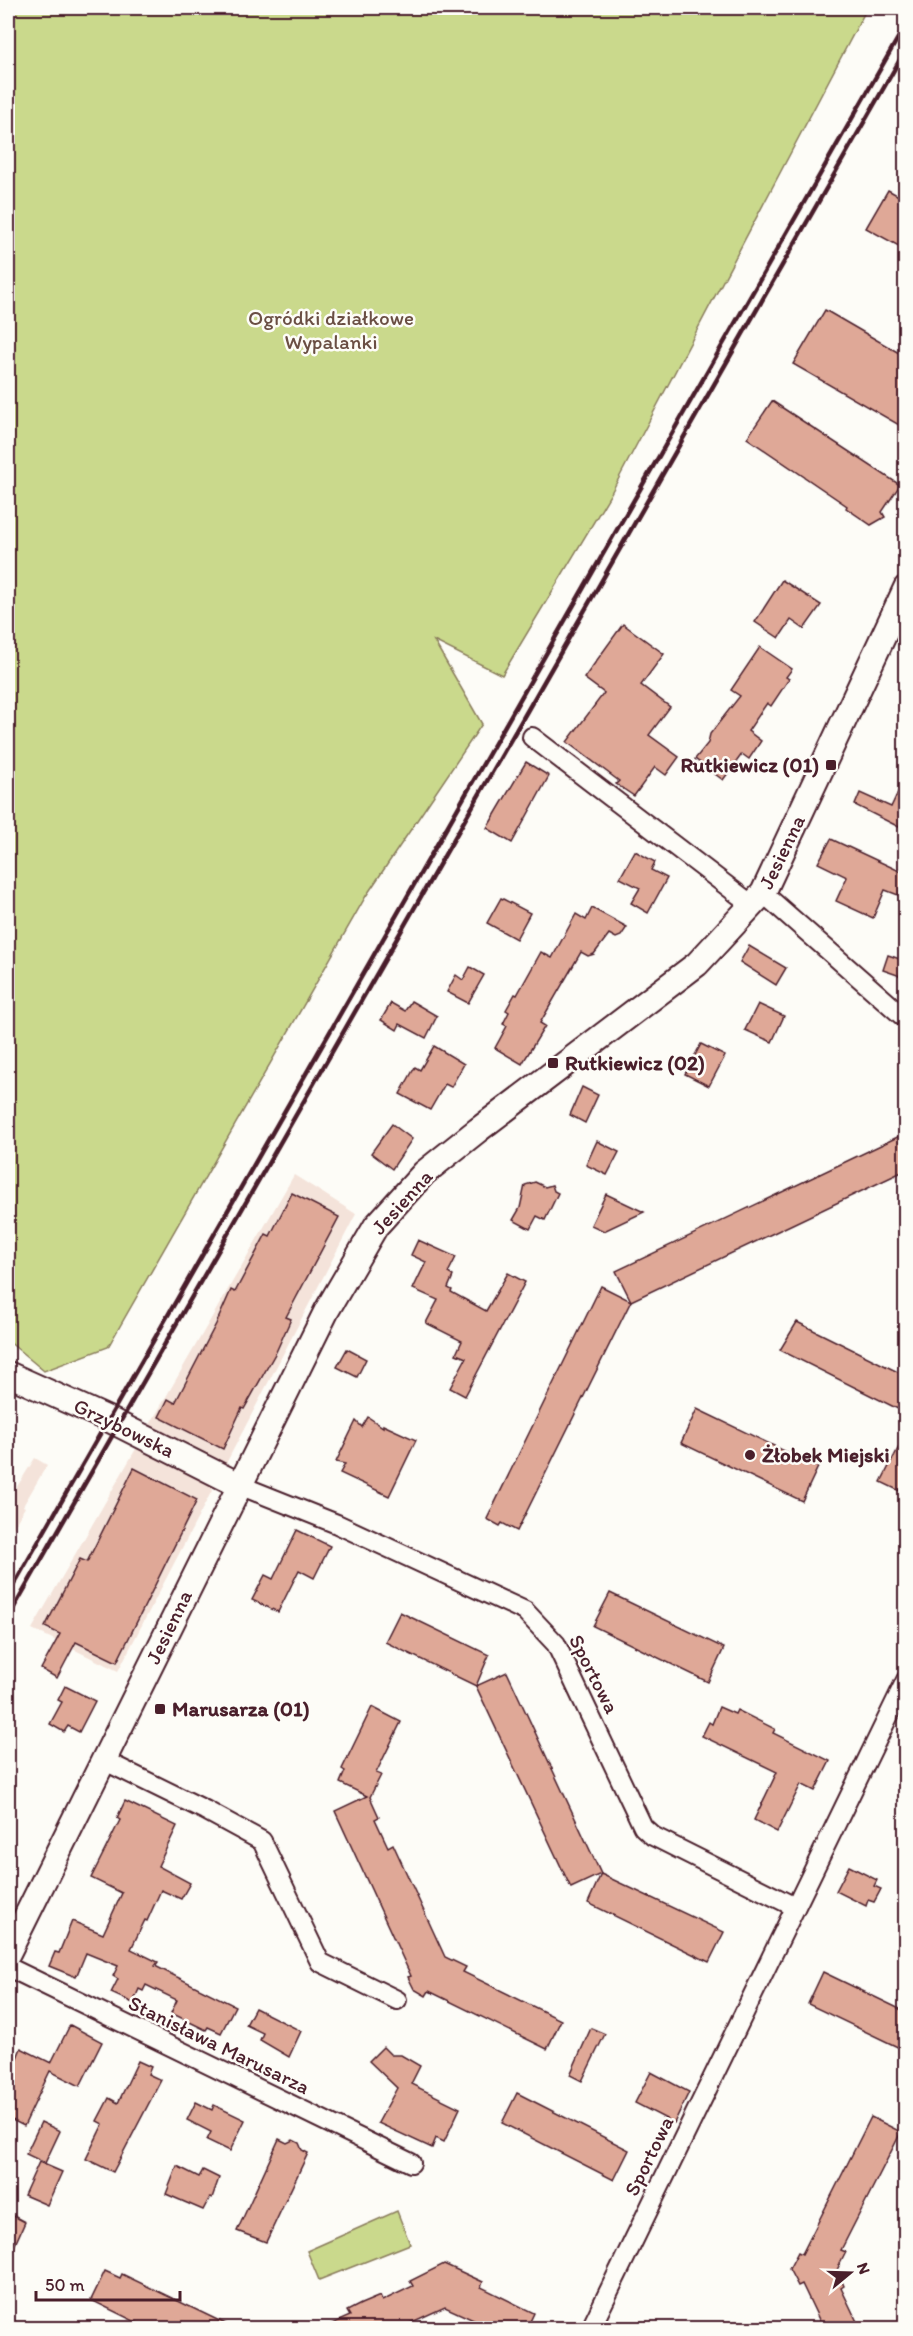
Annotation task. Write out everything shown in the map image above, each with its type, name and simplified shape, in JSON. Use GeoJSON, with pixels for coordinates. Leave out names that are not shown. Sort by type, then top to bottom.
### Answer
{"type":"FeatureCollection","features":[{"type":"Feature","properties":{"kind":"street","name":"Jesienna"},"geometry":{"type":"LineString","coordinates":[[8,1953],[327,1310],[376,1227],[424,1173],[697,964],[758,899],[903,599]]}},
{"type":"Feature","properties":{"kind":"street"},"geometry":{"type":"LineString","coordinates":[[532,737],[758,899],[906,1019]]}},
{"type":"Feature","properties":{"kind":"street","name":"Grzybowska"},"geometry":{"type":"LineString","coordinates":[[8,1374],[108,1419],[239,1485]]}},
{"type":"Feature","properties":{"kind":"street","name":"Sportowa"},"geometry":{"type":"LineString","coordinates":[[239,1485],[337,1524],[525,1611],[556,1644],[643,1827],[653,1836],[795,1907]]}},
{"type":"Feature","properties":{"kind":"street","name":"Sportowa"},"geometry":{"type":"LineString","coordinates":[[591,2328],[906,1680]]}},
{"type":"Feature","properties":{"kind":"street"},"geometry":{"type":"LineString","coordinates":[[103,1760],[262,1841],[320,1962],[397,2000]]}},
{"type":"Feature","properties":{"kind":"street","name":"Stanisława Marusarza"},"geometry":{"type":"LineString","coordinates":[[8,1967],[411,2163]]}},
{"type":"Feature","properties":{"kind":"shaded area"},"geometry":{"type":"Polygon","coordinates":[[[294,1175],[356,1214],[118,1671],[32,1629],[294,1175]]]}},
{"type":"Feature","properties":{"kind":"shaded area"},"geometry":{"type":"Polygon","coordinates":[[[35,1458],[47,1465],[8,1537],[8,1501],[35,1458]]]}},
{"type":"Feature","properties":{"kind":"green space","name":"Ogródki działkowe Wypalanki"},"geometry":{"type":"Polygon","coordinates":[[[8,8],[867,8],[610,495],[502,675],[434,641],[482,724],[366,896],[108,1347],[44,1371],[8,1341],[8,8]]]}},
{"type":"Feature","properties":{"kind":"green space"},"geometry":{"type":"Polygon","coordinates":[[[397,2211],[410,2244],[319,2280],[307,2251],[397,2211]]]}},
{"type":"Feature","properties":{"kind":"building"},"geometry":{"type":"Polygon","coordinates":[[[888,190],[906,200],[906,250],[866,228],[888,190]]]}},
{"type":"Feature","properties":{"kind":"building"},"geometry":{"type":"Polygon","coordinates":[[[825,310],[906,357],[906,429],[793,364],[825,310]]]}},
{"type":"Feature","properties":{"kind":"building"},"geometry":{"type":"Polygon","coordinates":[[[772,401],[900,485],[882,512],[885,517],[871,525],[747,438],[772,401]]]}},
{"type":"Feature","properties":{"kind":"building"},"geometry":{"type":"Polygon","coordinates":[[[782,580],[821,605],[804,629],[791,620],[779,638],[755,622],[782,580]]]}},
{"type":"Feature","properties":{"kind":"building"},"geometry":{"type":"Polygon","coordinates":[[[623,624],[664,654],[641,685],[670,707],[649,735],[679,757],[666,775],[655,767],[634,796],[616,784],[619,781],[567,742],[604,693],[584,678],[623,624]]]}},
{"type":"Feature","properties":{"kind":"building"},"geometry":{"type":"Polygon","coordinates":[[[760,647],[792,669],[786,677],[789,679],[771,706],[767,703],[748,731],[761,741],[749,759],[742,754],[723,780],[695,759],[708,743],[710,734],[740,696],[731,690],[760,647]]]}},
{"type":"Feature","properties":{"kind":"building"},"geometry":{"type":"Polygon","coordinates":[[[526,762],[549,776],[512,843],[487,828],[526,762]]]}},
{"type":"Feature","properties":{"kind":"building"},"geometry":{"type":"Polygon","coordinates":[[[906,775],[906,827],[899,827],[855,805],[860,793],[891,807],[906,775]]]}},
{"type":"Feature","properties":{"kind":"building"},"geometry":{"type":"Polygon","coordinates":[[[831,839],[906,874],[906,898],[885,890],[873,918],[836,901],[847,877],[818,863],[831,839]]]}},
{"type":"Feature","properties":{"kind":"building"},"geometry":{"type":"Polygon","coordinates":[[[635,851],[655,862],[651,870],[667,878],[648,913],[631,903],[640,888],[620,878],[635,851]]]}},
{"type":"Feature","properties":{"kind":"building"},"geometry":{"type":"Polygon","coordinates":[[[501,898],[530,913],[516,939],[487,923],[501,898]]]}},
{"type":"Feature","properties":{"kind":"building"},"geometry":{"type":"Polygon","coordinates":[[[592,908],[627,927],[621,936],[616,938],[609,934],[594,954],[588,956],[581,952],[540,1023],[545,1026],[522,1064],[495,1048],[507,1026],[503,1024],[509,1012],[506,1010],[541,952],[552,958],[576,914],[586,920],[592,908]]]}},
{"type":"Feature","properties":{"kind":"building"},"geometry":{"type":"Polygon","coordinates":[[[749,946],[786,968],[776,985],[740,962],[749,946]]]}},
{"type":"Feature","properties":{"kind":"building"},"geometry":{"type":"Polygon","coordinates":[[[888,955],[906,961],[906,978],[883,970],[888,955]]]}},
{"type":"Feature","properties":{"kind":"building"},"geometry":{"type":"Polygon","coordinates":[[[470,967],[484,975],[468,1003],[447,992],[456,975],[463,980],[470,967]]]}},
{"type":"Feature","properties":{"kind":"building"},"geometry":{"type":"Polygon","coordinates":[[[411,1001],[437,1016],[426,1038],[400,1024],[397,1030],[381,1020],[391,1003],[405,1011],[411,1001]]]}},
{"type":"Feature","properties":{"kind":"building"},"geometry":{"type":"Polygon","coordinates":[[[758,1004],[784,1016],[772,1042],[745,1030],[758,1004]]]}},
{"type":"Feature","properties":{"kind":"building"},"geometry":{"type":"Polygon","coordinates":[[[701,1044],[725,1056],[709,1086],[685,1074],[701,1044]]]}},
{"type":"Feature","properties":{"kind":"building"},"geometry":{"type":"Polygon","coordinates":[[[434,1046],[464,1064],[451,1087],[445,1084],[430,1110],[400,1094],[415,1067],[420,1070],[434,1046]]]}},
{"type":"Feature","properties":{"kind":"building"},"geometry":{"type":"Polygon","coordinates":[[[582,1087],[598,1095],[585,1123],[570,1115],[582,1087]]]}},
{"type":"Feature","properties":{"kind":"building"},"geometry":{"type":"Polygon","coordinates":[[[392,1124],[412,1139],[392,1169],[371,1153],[392,1124]]]}},
{"type":"Feature","properties":{"kind":"building"},"geometry":{"type":"Polygon","coordinates":[[[906,1133],[906,1170],[631,1301],[616,1271],[906,1133]]]}},
{"type":"Feature","properties":{"kind":"building"},"geometry":{"type":"Polygon","coordinates":[[[597,1141],[619,1152],[607,1175],[586,1165],[597,1141]]]}},
{"type":"Feature","properties":{"kind":"building"},"geometry":{"type":"Polygon","coordinates":[[[535,1182],[545,1187],[552,1185],[554,1191],[558,1193],[545,1220],[537,1216],[530,1229],[513,1220],[520,1208],[525,1185],[535,1182]]]}},
{"type":"Feature","properties":{"kind":"building"},"geometry":{"type":"Polygon","coordinates":[[[292,1193],[339,1217],[286,1317],[291,1319],[276,1352],[244,1409],[242,1408],[223,1449],[159,1417],[168,1399],[175,1403],[231,1290],[235,1292],[266,1234],[270,1236],[292,1193]]]}},
{"type":"Feature","properties":{"kind":"building"},"geometry":{"type":"Polygon","coordinates":[[[606,1194],[644,1212],[604,1231],[591,1225],[606,1194]]]}},
{"type":"Feature","properties":{"kind":"building"},"geometry":{"type":"Polygon","coordinates":[[[418,1240],[456,1257],[448,1273],[453,1276],[448,1288],[452,1290],[451,1292],[486,1311],[508,1273],[525,1282],[465,1396],[450,1388],[466,1358],[456,1354],[462,1341],[426,1323],[438,1300],[413,1289],[426,1262],[411,1255],[418,1240]]]}},
{"type":"Feature","properties":{"kind":"building"},"geometry":{"type":"Polygon","coordinates":[[[601,1286],[631,1301],[517,1531],[502,1523],[500,1526],[487,1519],[601,1286]]]}},
{"type":"Feature","properties":{"kind":"building"},"geometry":{"type":"Polygon","coordinates":[[[797,1322],[906,1376],[906,1413],[780,1350],[797,1322]]]}},
{"type":"Feature","properties":{"kind":"building"},"geometry":{"type":"Polygon","coordinates":[[[347,1349],[366,1359],[357,1377],[337,1367],[347,1349]]]}},
{"type":"Feature","properties":{"kind":"building","name":"Żłobek Miejski"},"geometry":{"type":"Polygon","coordinates":[[[697,1409],[818,1467],[802,1501],[681,1443],[697,1409]]]}},
{"type":"Feature","properties":{"kind":"building"},"geometry":{"type":"Polygon","coordinates":[[[368,1417],[383,1427],[383,1425],[416,1440],[389,1496],[340,1473],[345,1464],[336,1462],[356,1421],[362,1427],[368,1417]]]}},
{"type":"Feature","properties":{"kind":"building"},"geometry":{"type":"Polygon","coordinates":[[[906,1433],[906,1494],[881,1482],[906,1433]]]}},
{"type":"Feature","properties":{"kind":"building"},"geometry":{"type":"Polygon","coordinates":[[[134,1468],[197,1500],[117,1662],[76,1642],[57,1678],[41,1669],[60,1634],[45,1627],[80,1559],[87,1562],[134,1468]]]}},
{"type":"Feature","properties":{"kind":"building"},"geometry":{"type":"Polygon","coordinates":[[[297,1530],[330,1546],[314,1578],[299,1570],[278,1612],[252,1600],[265,1575],[273,1579],[297,1530]]]}},
{"type":"Feature","properties":{"kind":"building"},"geometry":{"type":"Polygon","coordinates":[[[610,1593],[724,1648],[708,1682],[593,1626],[610,1593]]]}},
{"type":"Feature","properties":{"kind":"building"},"geometry":{"type":"Polygon","coordinates":[[[400,1612],[489,1655],[476,1686],[385,1642],[400,1612]]]}},
{"type":"Feature","properties":{"kind":"building"},"geometry":{"type":"Polygon","coordinates":[[[507,1672],[601,1874],[571,1888],[476,1686],[507,1672]]]}},
{"type":"Feature","properties":{"kind":"building"},"geometry":{"type":"Polygon","coordinates":[[[65,1686],[95,1701],[79,1732],[68,1726],[64,1732],[50,1724],[62,1702],[58,1700],[65,1686]]]}},
{"type":"Feature","properties":{"kind":"building"},"geometry":{"type":"Polygon","coordinates":[[[372,1707],[401,1722],[376,1773],[381,1775],[370,1797],[379,1817],[375,1819],[388,1847],[393,1844],[445,1957],[466,1967],[463,1972],[561,2020],[547,2049],[429,1991],[426,1996],[414,1989],[408,1977],[411,1976],[335,1811],[367,1796],[340,1783],[345,1771],[342,1769],[372,1707]]]}},
{"type":"Feature","properties":{"kind":"building"},"geometry":{"type":"Polygon","coordinates":[[[719,1707],[735,1714],[737,1710],[775,1729],[773,1733],[830,1761],[815,1791],[801,1784],[777,1832],[754,1820],[777,1772],[702,1736],[709,1722],[712,1724],[719,1707]]]}},
{"type":"Feature","properties":{"kind":"building"},"geometry":{"type":"Polygon","coordinates":[[[125,1801],[177,1826],[158,1866],[190,1883],[181,1899],[161,1890],[131,1949],[158,1962],[155,1966],[235,2006],[221,2033],[208,2027],[206,2030],[171,2013],[177,2000],[146,1985],[143,1991],[139,1989],[133,2003],[111,1993],[118,1979],[113,1976],[118,1966],[86,1953],[76,1977],[49,1966],[55,1952],[59,1953],[72,1921],[103,1934],[122,1893],[91,1878],[120,1820],[117,1818],[125,1801]]]}},
{"type":"Feature","properties":{"kind":"building"},"geometry":{"type":"Polygon","coordinates":[[[849,1866],[877,1880],[874,1886],[881,1889],[874,1902],[868,1900],[866,1906],[836,1891],[849,1866]]]}},
{"type":"Feature","properties":{"kind":"building"},"geometry":{"type":"Polygon","coordinates":[[[601,1874],[724,1932],[709,1962],[588,1903],[601,1874]]]}},
{"type":"Feature","properties":{"kind":"building"},"geometry":{"type":"Polygon","coordinates":[[[823,1972],[906,2012],[906,2051],[808,2004],[823,1972]]]}},
{"type":"Feature","properties":{"kind":"building"},"geometry":{"type":"Polygon","coordinates":[[[255,2008],[301,2031],[289,2057],[260,2040],[263,2033],[246,2025],[255,2008]]]}},
{"type":"Feature","properties":{"kind":"building"},"geometry":{"type":"Polygon","coordinates":[[[70,2025],[102,2042],[80,2086],[50,2071],[24,2126],[8,2118],[8,2080],[21,2048],[51,2063],[70,2025]]]}},
{"type":"Feature","properties":{"kind":"building"},"geometry":{"type":"Polygon","coordinates":[[[591,2028],[605,2034],[582,2081],[570,2075],[591,2028]]]}},
{"type":"Feature","properties":{"kind":"building"},"geometry":{"type":"Polygon","coordinates":[[[383,2047],[391,2055],[401,2055],[420,2066],[411,2084],[460,2108],[444,2142],[436,2138],[432,2148],[378,2123],[397,2088],[369,2061],[383,2047]]]}},
{"type":"Feature","properties":{"kind":"building"},"geometry":{"type":"Polygon","coordinates":[[[138,2061],[151,2067],[148,2074],[161,2080],[113,2172],[86,2159],[103,2124],[97,2121],[109,2098],[118,2103],[138,2061]]]}},
{"type":"Feature","properties":{"kind":"building"},"geometry":{"type":"Polygon","coordinates":[[[651,2072],[689,2092],[674,2123],[635,2103],[651,2072]]]}},
{"type":"Feature","properties":{"kind":"building"},"geometry":{"type":"Polygon","coordinates":[[[517,2093],[629,2150],[614,2180],[502,2123],[517,2093]]]}},
{"type":"Feature","properties":{"kind":"building"},"geometry":{"type":"Polygon","coordinates":[[[196,2102],[212,2110],[214,2105],[245,2120],[230,2151],[207,2140],[211,2132],[187,2120],[196,2102]]]}},
{"type":"Feature","properties":{"kind":"building"},"geometry":{"type":"Polygon","coordinates":[[[871,2117],[901,2132],[841,2250],[846,2252],[837,2270],[844,2286],[841,2288],[860,2328],[823,2328],[802,2284],[798,2286],[789,2269],[798,2252],[802,2254],[871,2117]]]}},
{"type":"Feature","properties":{"kind":"building"},"geometry":{"type":"Polygon","coordinates":[[[41,2122],[60,2131],[45,2163],[26,2154],[41,2122]]]}},
{"type":"Feature","properties":{"kind":"building"},"geometry":{"type":"Polygon","coordinates":[[[279,2139],[287,2143],[293,2140],[308,2153],[266,2242],[237,2231],[279,2139]]]}},
{"type":"Feature","properties":{"kind":"building"},"geometry":{"type":"Polygon","coordinates":[[[39,2162],[62,2172],[47,2205],[24,2195],[39,2162]]]}},
{"type":"Feature","properties":{"kind":"building"},"geometry":{"type":"Polygon","coordinates":[[[177,2166],[199,2177],[203,2170],[219,2178],[212,2198],[210,2197],[203,2210],[166,2194],[177,2166]]]}},
{"type":"Feature","properties":{"kind":"building"},"geometry":{"type":"Polygon","coordinates":[[[8,2213],[25,2222],[8,2260],[8,2213]]]}},
{"type":"Feature","properties":{"kind":"building"},"geometry":{"type":"Polygon","coordinates":[[[444,2264],[483,2282],[481,2287],[534,2313],[527,2328],[491,2328],[445,2307],[399,2328],[323,2328],[350,2316],[347,2311],[361,2304],[380,2296],[382,2301],[413,2286],[410,2281],[444,2264]]]}},
{"type":"Feature","properties":{"kind":"building"},"geometry":{"type":"Polygon","coordinates":[[[105,2271],[120,2278],[122,2274],[234,2328],[148,2328],[91,2300],[105,2271]]]}},
{"type":"Feature","properties":{"kind":"railway"},"geometry":{"type":"LineString","coordinates":[[8,1595],[906,24]]}},
{"type":"Feature","properties":{"kind":"railway"},"geometry":{"type":"LineString","coordinates":[[8,1618],[906,49]]}},
{"type":"Feature","properties":{"kind":"place","name":"Rutkiewicz (01)"},"geometry":{"type":"Point","coordinates":[831,765]}},
{"type":"Feature","properties":{"kind":"place","name":"Rutkiewicz (02)"},"geometry":{"type":"Point","coordinates":[553,1063]}},
{"type":"Feature","properties":{"kind":"place","name":"Żłobek Miejski"},"geometry":{"type":"Point","coordinates":[750,1455]}},
{"type":"Feature","properties":{"kind":"place","name":"Marusarza (01)"},"geometry":{"type":"Point","coordinates":[160,1709]}}]}
